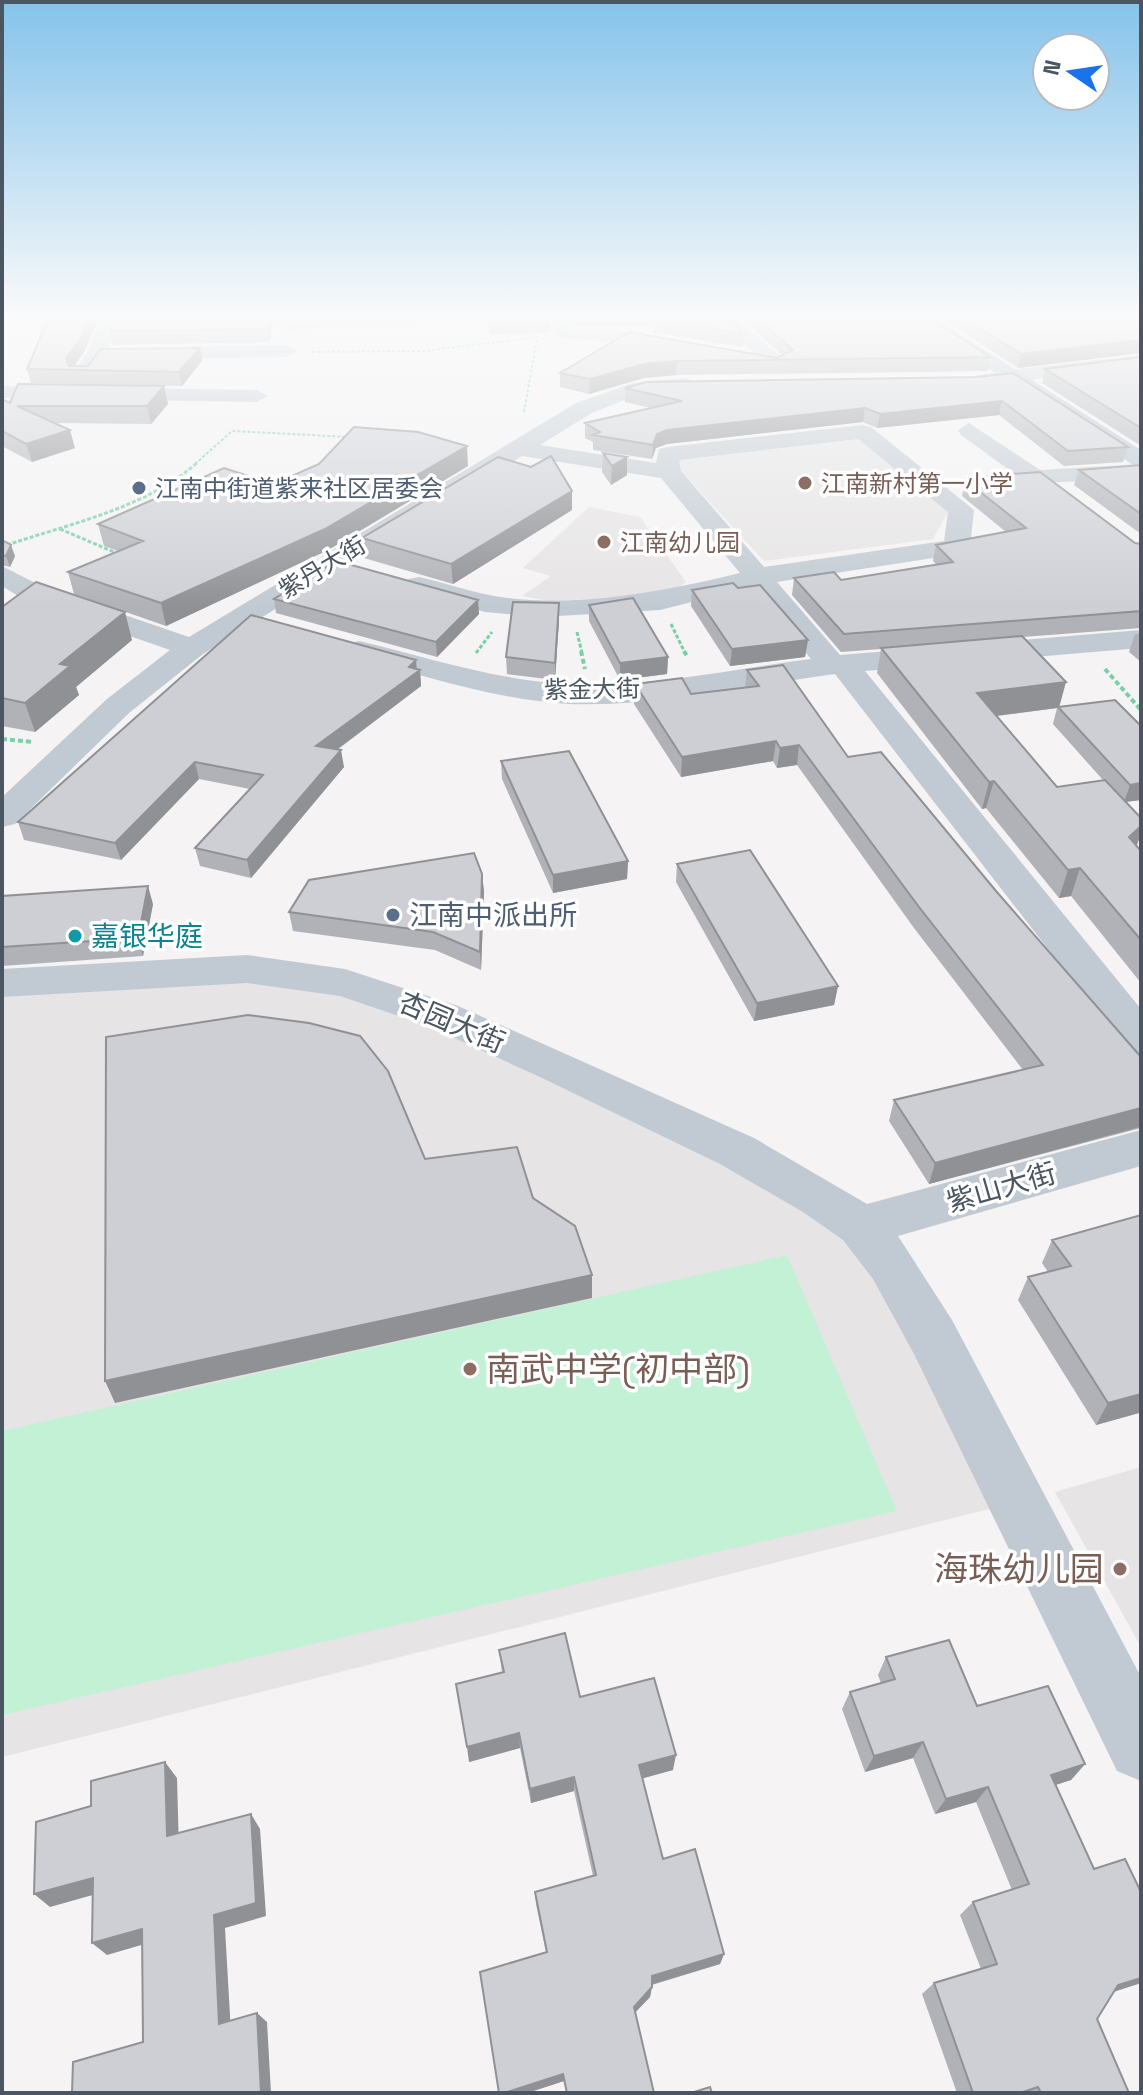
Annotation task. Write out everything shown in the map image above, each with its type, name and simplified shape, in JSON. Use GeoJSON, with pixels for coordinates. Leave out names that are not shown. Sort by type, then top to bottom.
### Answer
{"type":"FeatureCollection","features":[{"type":"Feature","properties":{"kind":"main road"},"geometry":{"type":"LineString","coordinates":[[1074,412],[1141,460]]}},
{"type":"Feature","properties":{"kind":"main road"},"geometry":{"type":"LineString","coordinates":[[1084,412],[1141,446]]}},
{"type":"Feature","properties":{"kind":"street"},"geometry":{"type":"LineString","coordinates":[[236,425],[246,412]]}},
{"type":"Feature","properties":{"kind":"street","name":"紫丹大街"},"geometry":{"type":"LineString","coordinates":[[2,816],[118,706],[192,648],[578,412]]}},
{"type":"Feature","properties":{"kind":"street"},"geometry":{"type":"LineString","coordinates":[[969,430],[1080,505]]}},
{"type":"Feature","properties":{"kind":"street"},"geometry":{"type":"LineString","coordinates":[[332,561],[485,603],[571,607],[660,601],[760,576],[957,547],[961,510],[863,432],[667,454],[669,472],[760,576],[838,664],[1141,1039]]}},
{"type":"Feature","properties":{"kind":"street"},"geometry":{"type":"LineString","coordinates":[[518,448],[669,472]]}},
{"type":"Feature","properties":{"kind":"street"},"geometry":{"type":"LineString","coordinates":[[929,485],[1141,471]]}},
{"type":"Feature","properties":{"kind":"street"},"geometry":{"type":"LineString","coordinates":[[2,574],[33,593],[192,648]]}},
{"type":"Feature","properties":{"kind":"street"},"geometry":{"type":"LineString","coordinates":[[242,615],[284,628]]}},
{"type":"Feature","properties":{"kind":"street","name":"紫金大街"},"geometry":{"type":"LineString","coordinates":[[326,640],[516,688],[591,694],[838,664],[1141,639]]}},
{"type":"Feature","properties":{"kind":"street","name":"杏园大街"},"geometry":{"type":"LineString","coordinates":[[2,983],[247,969],[345,983],[443,1016],[737,1151],[861,1226]]}},
{"type":"Feature","properties":{"kind":"street","name":"紫山大街"},"geometry":{"type":"LineString","coordinates":[[861,1226],[1141,1148]]}},
{"type":"Feature","properties":{"kind":"street"},"geometry":{"type":"LineString","coordinates":[[861,1226],[891,1264],[933,1337],[1141,1747]]}},
{"type":"Feature","properties":{"kind":"path"},"geometry":{"type":"LineString","coordinates":[[518,448],[524,412]]}},
{"type":"Feature","properties":{"kind":"path"},"geometry":{"type":"LineString","coordinates":[[2,547],[126,505],[177,480],[236,425],[354,437]]}},
{"type":"Feature","properties":{"kind":"path"},"geometry":{"type":"LineString","coordinates":[[126,505],[141,510]]}},
{"type":"Feature","properties":{"kind":"path"},"geometry":{"type":"LineString","coordinates":[[59,529],[128,558]]}},
{"type":"Feature","properties":{"kind":"path"},"geometry":{"type":"LineString","coordinates":[[660,601],[700,682]]}},
{"type":"Feature","properties":{"kind":"path"},"geometry":{"type":"LineString","coordinates":[[459,674],[512,606]]}},
{"type":"Feature","properties":{"kind":"path"},"geometry":{"type":"LineString","coordinates":[[571,607],[591,694]]}},
{"type":"Feature","properties":{"kind":"path"},"geometry":{"type":"LineString","coordinates":[[1084,644],[1141,710]]}},
{"type":"Feature","properties":{"kind":"shaded area","name":"江南新村第一小学"},"geometry":{"type":"Polygon","coordinates":[[[858,434],[949,510],[933,539],[764,561],[668,457],[858,434]]]}},
{"type":"Feature","properties":{"kind":"shaded area","name":"江南幼儿园"},"geometry":{"type":"Polygon","coordinates":[[[589,507],[640,517],[686,582],[665,596],[549,601],[522,596],[551,576],[523,568],[589,507]]]}},
{"type":"Feature","properties":{"kind":"shaded area","name":"南武中学(初中部)"},"geometry":{"type":"Polygon","coordinates":[[[299,978],[485,1041],[859,1236],[1017,1502],[2,1757],[2,988],[299,978]]]}},
{"type":"Feature","properties":{"kind":"shaded area","name":"海珠幼儿园"},"geometry":{"type":"Polygon","coordinates":[[[1141,1467],[1141,1647],[1055,1492],[1141,1467]]]}},
{"type":"Feature","properties":{"kind":"green space"},"geometry":{"type":"Polygon","coordinates":[[[787,1255],[897,1511],[2,1715],[2,1431],[787,1255]]]}},
{"type":"Feature","properties":{"kind":"building"},"geometry":{"type":"Polygon","coordinates":[[[2,412],[30,412],[70,430],[26,444],[2,431],[2,412]]]}},
{"type":"Feature","properties":{"kind":"building"},"geometry":{"type":"Polygon","coordinates":[[[635,412],[831,412],[667,430],[657,434],[653,445],[593,435],[600,432],[585,423],[635,412]]]}},
{"type":"Feature","properties":{"kind":"building"},"geometry":{"type":"Polygon","coordinates":[[[1016,412],[1073,412],[1128,447],[1068,451],[1016,412]]]}},
{"type":"Feature","properties":{"kind":"building"},"geometry":{"type":"Polygon","coordinates":[[[1115,412],[1141,412],[1141,428],[1115,412]]]}},
{"type":"Feature","properties":{"kind":"building"},"geometry":{"type":"Polygon","coordinates":[[[354,427],[418,432],[467,446],[325,529],[161,603],[68,572],[143,541],[98,524],[224,468],[274,484],[319,464],[354,427]]]}},
{"type":"Feature","properties":{"kind":"building"},"geometry":{"type":"Polygon","coordinates":[[[603,453],[627,457],[612,466],[603,453]]]}},
{"type":"Feature","properties":{"kind":"building"},"geometry":{"type":"Polygon","coordinates":[[[551,456],[572,491],[451,564],[362,538],[498,457],[531,467],[551,456]]]}},
{"type":"Feature","properties":{"kind":"building"},"geometry":{"type":"Polygon","coordinates":[[[1141,465],[1141,514],[1079,470],[1141,465]]]}},
{"type":"Feature","properties":{"kind":"building"},"geometry":{"type":"Polygon","coordinates":[[[1040,472],[1135,543],[1141,544],[1141,611],[844,634],[794,578],[834,572],[841,580],[953,562],[936,545],[1026,528],[965,480],[1040,472]]]}},
{"type":"Feature","properties":{"kind":"building"},"geometry":{"type":"Polygon","coordinates":[[[2,540],[11,545],[6,556],[2,555],[2,540]]]}},
{"type":"Feature","properties":{"kind":"building"},"geometry":{"type":"Polygon","coordinates":[[[337,561],[478,600],[436,642],[274,599],[337,561]]]}},
{"type":"Feature","properties":{"kind":"building"},"geometry":{"type":"Polygon","coordinates":[[[36,582],[125,612],[60,664],[70,666],[25,703],[2,698],[2,607],[36,582]]]}},
{"type":"Feature","properties":{"kind":"building"},"geometry":{"type":"Polygon","coordinates":[[[733,583],[738,588],[760,585],[808,640],[732,649],[692,590],[733,583]]]}},
{"type":"Feature","properties":{"kind":"building"},"geometry":{"type":"Polygon","coordinates":[[[633,598],[668,657],[620,663],[589,605],[633,598]]]}},
{"type":"Feature","properties":{"kind":"building"},"geometry":{"type":"Polygon","coordinates":[[[513,602],[559,603],[555,663],[506,657],[513,602]]]}},
{"type":"Feature","properties":{"kind":"building"},"geometry":{"type":"Polygon","coordinates":[[[251,615],[416,660],[409,667],[420,670],[316,746],[341,750],[247,860],[195,848],[263,775],[195,762],[115,843],[18,822],[251,615]]]}},
{"type":"Feature","properties":{"kind":"building"},"geometry":{"type":"Polygon","coordinates":[[[1022,636],[1066,682],[977,693],[1057,787],[1105,780],[1141,818],[1141,826],[1129,837],[1141,851],[1141,940],[1080,868],[1068,870],[994,781],[989,782],[881,648],[1022,636]]]}},
{"type":"Feature","properties":{"kind":"building"},"geometry":{"type":"Polygon","coordinates":[[[783,665],[848,757],[881,752],[996,891],[1141,1057],[1141,1108],[935,1163],[894,1100],[1043,1065],[919,907],[799,745],[780,748],[776,741],[682,757],[635,684],[682,678],[691,694],[759,686],[747,670],[783,665]]]}},
{"type":"Feature","properties":{"kind":"building"},"geometry":{"type":"Polygon","coordinates":[[[1115,700],[1141,726],[1141,783],[1130,785],[1058,707],[1115,700]]]}},
{"type":"Feature","properties":{"kind":"building"},"geometry":{"type":"Polygon","coordinates":[[[569,751],[628,861],[553,875],[501,761],[569,751]]]}},
{"type":"Feature","properties":{"kind":"building"},"geometry":{"type":"Polygon","coordinates":[[[750,850],[838,986],[757,1003],[677,864],[750,850]]]}},
{"type":"Feature","properties":{"kind":"building","name":"江南中派出所"},"geometry":{"type":"Polygon","coordinates":[[[474,853],[482,874],[480,952],[433,932],[289,912],[309,880],[474,853]]]}},
{"type":"Feature","properties":{"kind":"building","name":"嘉银华庭"},"geometry":{"type":"Polygon","coordinates":[[[148,886],[138,938],[2,947],[2,896],[148,886]]]}},
{"type":"Feature","properties":{"kind":"building"},"geometry":{"type":"Polygon","coordinates":[[[248,1015],[309,1023],[360,1036],[388,1071],[425,1159],[517,1147],[533,1198],[575,1226],[592,1275],[105,1381],[106,1037],[248,1015]]]}},
{"type":"Feature","properties":{"kind":"building"},"geometry":{"type":"Polygon","coordinates":[[[1141,1215],[1141,1394],[1108,1403],[1028,1277],[1071,1266],[1052,1240],[1141,1215]]]}},
{"type":"Feature","properties":{"kind":"building"},"geometry":{"type":"Polygon","coordinates":[[[565,1633],[580,1697],[654,1678],[676,1755],[639,1765],[663,1859],[695,1849],[724,1954],[652,1976],[652,1987],[634,2007],[654,2093],[567,2093],[563,2074],[499,2093],[480,1972],[547,1952],[535,1892],[596,1875],[574,1777],[530,1789],[519,1733],[467,1747],[456,1684],[504,1672],[499,1650],[565,1633]]]}},
{"type":"Feature","properties":{"kind":"building"},"geometry":{"type":"Polygon","coordinates":[[[949,1640],[977,1706],[1048,1686],[1085,1764],[1051,1775],[1094,1869],[1125,1859],[1141,1892],[1141,1978],[1118,1985],[1097,2019],[1129,2093],[1041,2093],[1038,2087],[1020,2093],[973,2093],[934,1983],[997,1964],[973,1902],[1029,1884],[988,1787],[946,1799],[923,1742],[874,1756],[850,1692],[895,1679],[886,1657],[949,1640]]]}},
{"type":"Feature","properties":{"kind":"building"},"geometry":{"type":"Polygon","coordinates":[[[165,1762],[167,1836],[251,1814],[256,1903],[214,1915],[219,2024],[257,2013],[261,2093],[72,2093],[73,2062],[143,2042],[142,1929],[92,1943],[93,1878],[34,1894],[36,1822],[91,1806],[91,1781],[165,1762]]]}},
{"type":"Feature","properties":{"kind":"building"},"geometry":{"type":"Polygon","coordinates":[[[710,2087],[712,2093],[691,2093],[710,2087]]]}},
{"type":"Feature","properties":{"kind":"place","name":"江南新村第一小学"},"geometry":{"type":"Point","coordinates":[805,483]}},
{"type":"Feature","properties":{"kind":"place","name":"江南中街道紫来社区居委会"},"geometry":{"type":"Point","coordinates":[139,488]}},
{"type":"Feature","properties":{"kind":"place","name":"江南幼儿园"},"geometry":{"type":"Point","coordinates":[604,542]}},
{"type":"Feature","properties":{"kind":"place","name":"江南中派出所"},"geometry":{"type":"Point","coordinates":[393,915]}},
{"type":"Feature","properties":{"kind":"place","name":"嘉银华庭"},"geometry":{"type":"Point","coordinates":[75,936]}},
{"type":"Feature","properties":{"kind":"place","name":"南武中学(初中部)"},"geometry":{"type":"Point","coordinates":[470,1369]}},
{"type":"Feature","properties":{"kind":"place","name":"海珠幼儿园"},"geometry":{"type":"Point","coordinates":[1120,1569]}}]}
